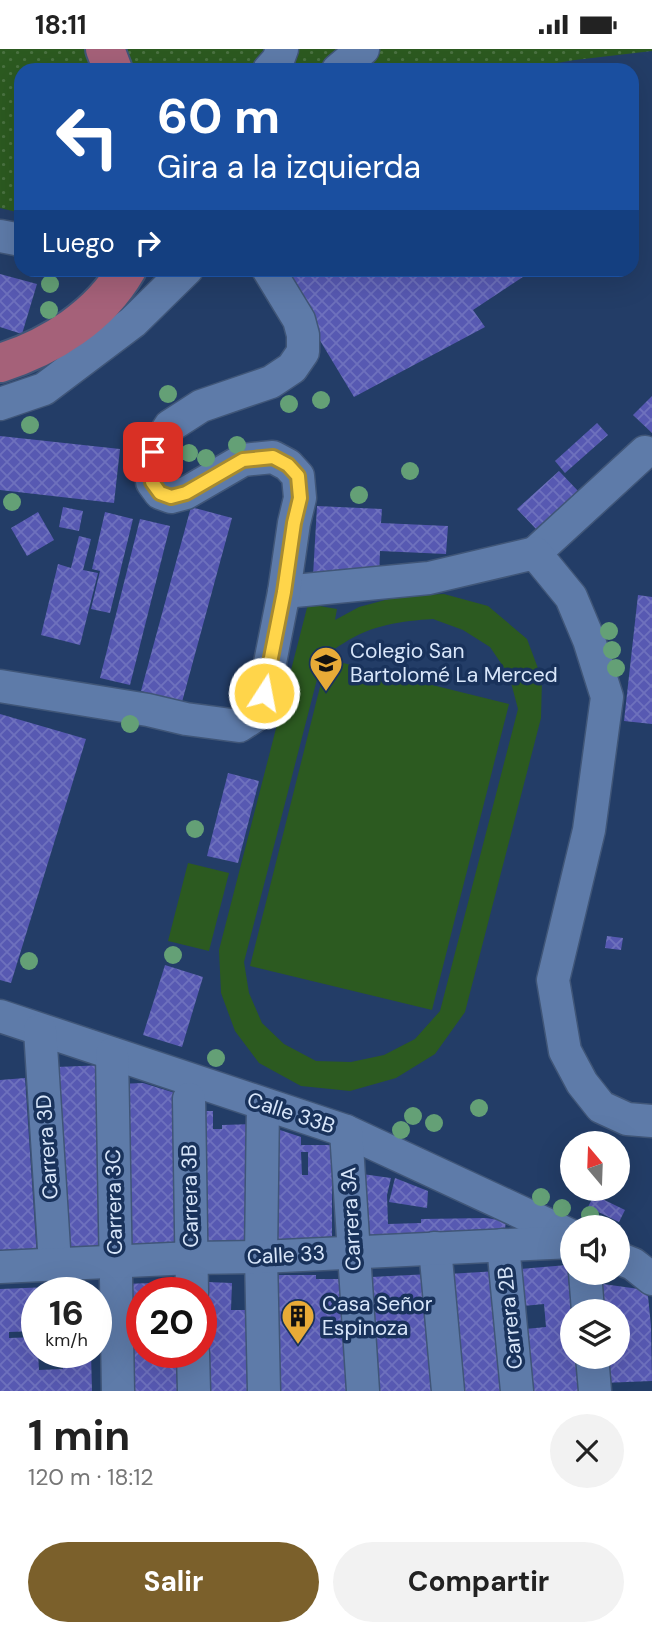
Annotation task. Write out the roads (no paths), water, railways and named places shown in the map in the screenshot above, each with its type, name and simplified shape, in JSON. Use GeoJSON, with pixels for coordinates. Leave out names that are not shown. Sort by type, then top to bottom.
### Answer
{"type":"FeatureCollection","features":[{"type":"Feature","properties":{"kind":"main road"},"geometry":{"type":"LineString","coordinates":[[0,363],[50,342],[78,324],[122,277]]}},
{"type":"Feature","properties":{"kind":"street"},"geometry":{"type":"LineString","coordinates":[[346,63],[363,49]]}},
{"type":"Feature","properties":{"kind":"street"},"geometry":{"type":"LineString","coordinates":[[0,404],[44,389],[133,322],[179,277]]}},
{"type":"Feature","properties":{"kind":"street"},"geometry":{"type":"LineString","coordinates":[[0,686],[239,726],[253,717],[264,693],[284,592],[300,498],[298,476],[288,465],[273,457],[243,460],[186,493],[171,497],[160,493],[152,482],[153,452],[170,426],[201,406],[271,382],[292,368],[303,352],[303,335],[299,320],[273,277]]}},
{"type":"Feature","properties":{"kind":"street"},"geometry":{"type":"LineString","coordinates":[[284,592],[429,578],[535,553],[645,452]]}},
{"type":"Feature","properties":{"kind":"street"},"geometry":{"type":"LineString","coordinates":[[535,553],[571,597],[589,640],[607,697],[589,830],[553,980],[565,1051],[582,1083],[601,1107],[627,1119],[652,1121]]}},
{"type":"Feature","properties":{"kind":"street","name":"Calle 33B"},"geometry":{"type":"LineString","coordinates":[[0,1016],[346,1131],[560,1230]]}},
{"type":"Feature","properties":{"kind":"street","name":"Carrera 3D"},"geometry":{"type":"LineString","coordinates":[[40,1030],[55,1264]]}},
{"type":"Feature","properties":{"kind":"street","name":"Carrera 3C"},"geometry":{"type":"LineString","coordinates":[[112,1054],[118,1391]]}},
{"type":"Feature","properties":{"kind":"street","name":"Carrera 3B"},"geometry":{"type":"LineString","coordinates":[[189,1099],[192,1277]]}},
{"type":"Feature","properties":{"kind":"street"},"geometry":{"type":"LineString","coordinates":[[263,1105],[261,1258],[264,1391]]}},
{"type":"Feature","properties":{"kind":"street","name":"Carrera 3A"},"geometry":{"type":"LineString","coordinates":[[346,1131],[363,1391]]}},
{"type":"Feature","properties":{"kind":"street","name":"Calle 33"},"geometry":{"type":"LineString","coordinates":[[0,1266],[192,1258],[261,1258],[560,1243]]}},
{"type":"Feature","properties":{"kind":"street","name":"Carrera 2B"},"geometry":{"type":"LineString","coordinates":[[503,1245],[517,1391]]}},
{"type":"Feature","properties":{"kind":"street"},"geometry":{"type":"LineString","coordinates":[[435,1248],[448,1391]]}},
{"type":"Feature","properties":{"kind":"street"},"geometry":{"type":"LineString","coordinates":[[630,1263],[652,1279]]}},
{"type":"Feature","properties":{"kind":"street"},"geometry":{"type":"LineString","coordinates":[[193,1368],[194,1391]]}},
{"type":"Feature","properties":{"kind":"street"},"geometry":{"type":"LineString","coordinates":[[593,1369],[595,1391]]}},
{"type":"Feature","properties":{"kind":"place","name":"Colegio San Bartolomé La Merced"},"geometry":{"type":"Point","coordinates":[326,693]}},
{"type":"Feature","properties":{"kind":"place","name":"Casa Señor Espinoza"},"geometry":{"type":"Point","coordinates":[298,1346]}}]}
